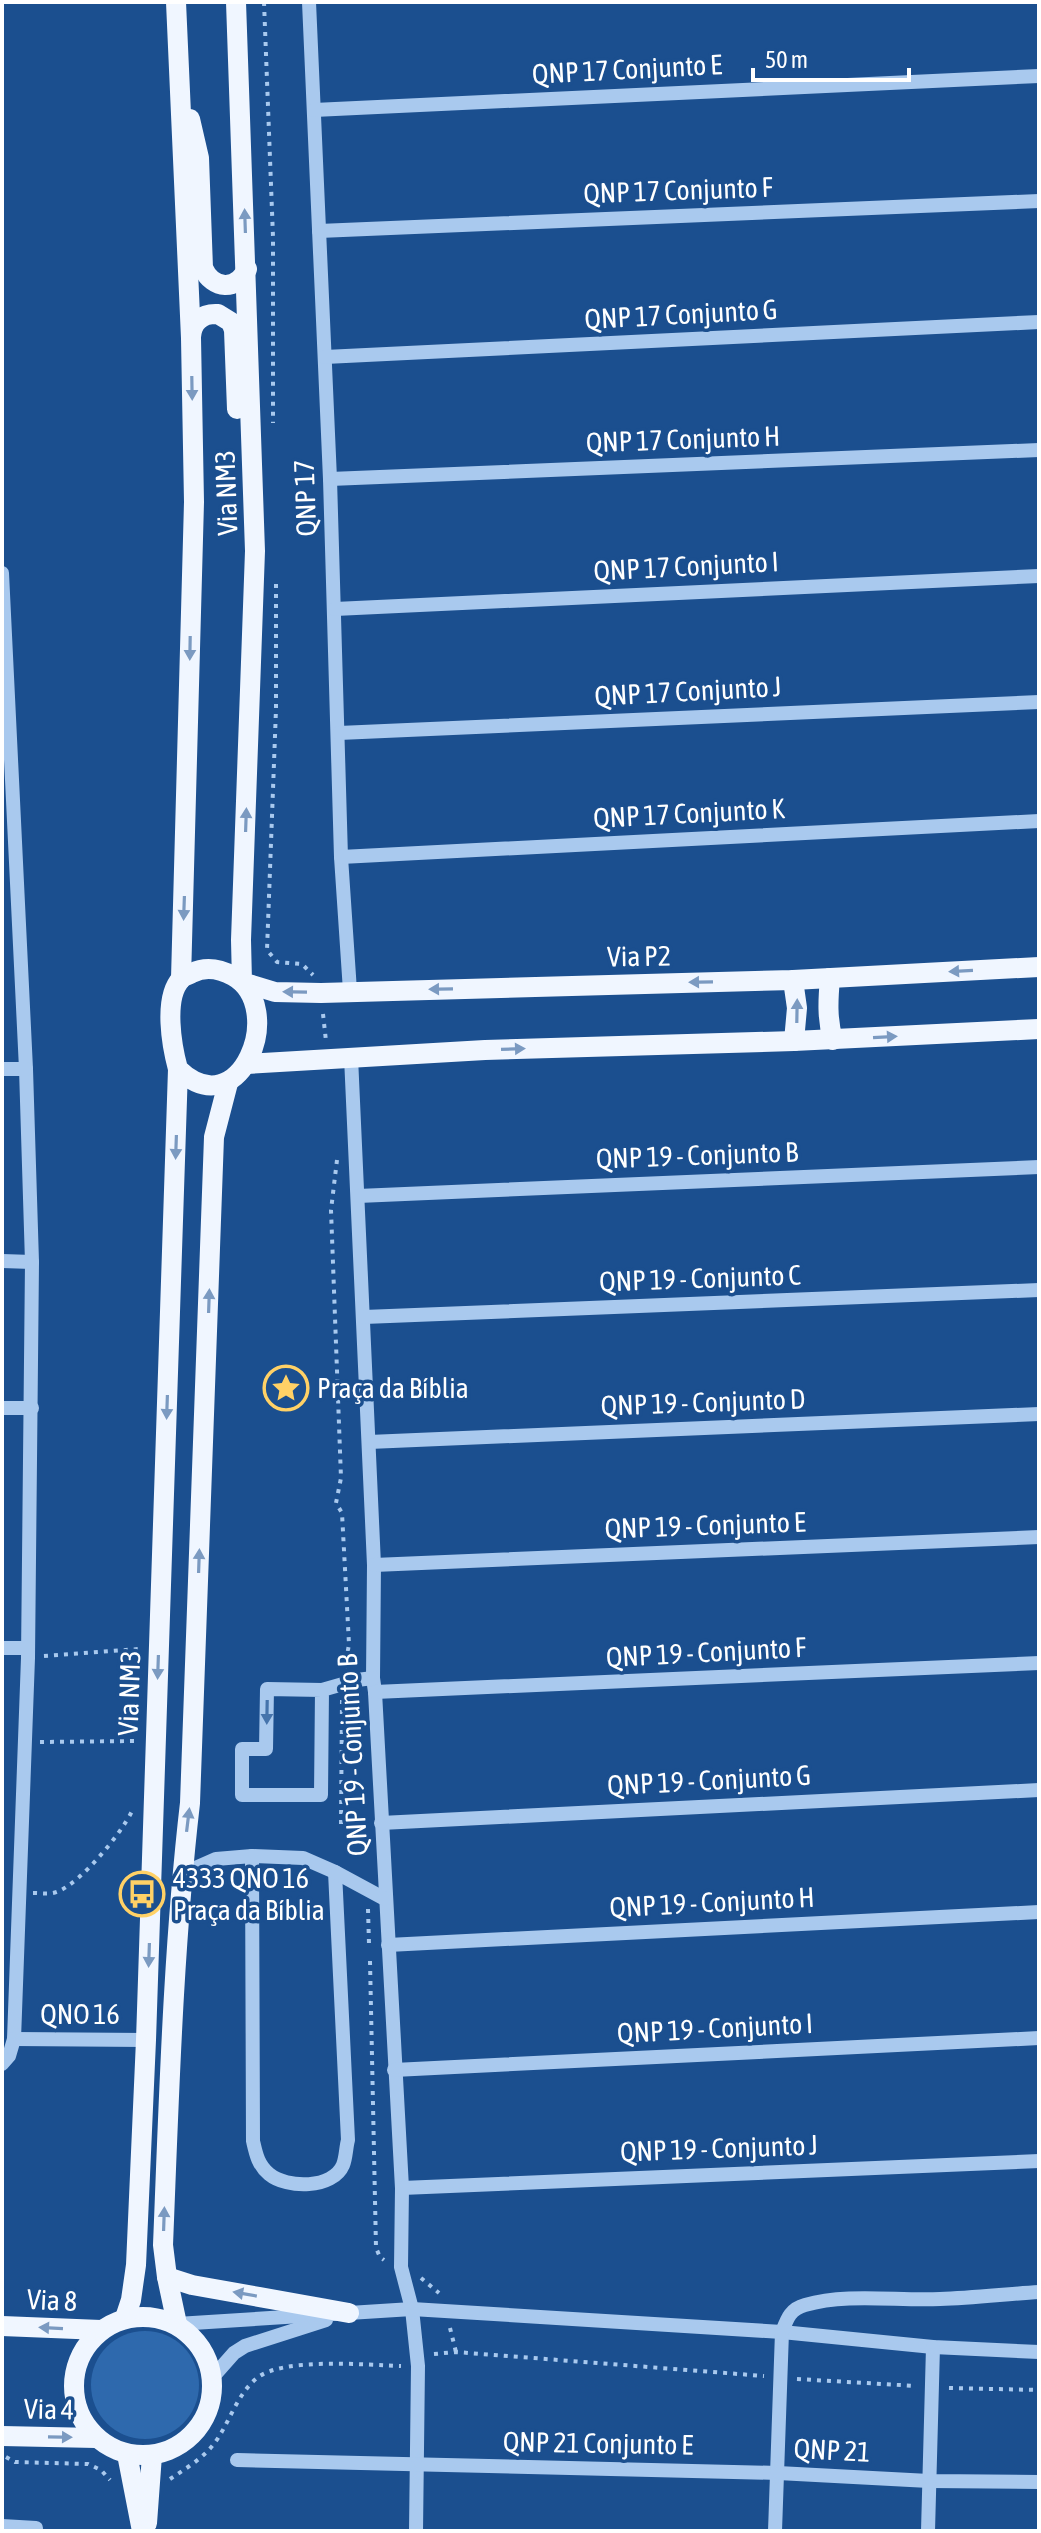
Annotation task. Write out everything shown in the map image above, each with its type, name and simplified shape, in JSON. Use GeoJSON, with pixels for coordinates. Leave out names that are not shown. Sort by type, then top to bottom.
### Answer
{"type":"FeatureCollection","features":[{"type":"Feature","properties":{"kind":"main road","name":"Via NM3"},"geometry":{"type":"LineString","coordinates":[[176,2],[191,338],[193,517],[181,979]]}},
{"type":"Feature","properties":{"kind":"main road","name":"Via NM3"},"geometry":{"type":"LineString","coordinates":[[236,2],[255,551],[242,982]]}},
{"type":"Feature","properties":{"kind":"main road"},"geometry":{"type":"LineString","coordinates":[[179,73],[199,158],[203,268],[210,280],[223,286],[240,280],[247,269]]}},
{"type":"Feature","properties":{"kind":"main road"},"geometry":{"type":"LineString","coordinates":[[191,338],[195,322],[210,314],[225,317],[234,330],[240,476],[255,551]]}},
{"type":"Feature","properties":{"kind":"main road","name":"Via P2"},"geometry":{"type":"LineString","coordinates":[[242,982],[275,992],[321,993],[793,980],[1039,967]]}},
{"type":"Feature","properties":{"kind":"main road"},"geometry":{"type":"LineString","coordinates":[[177,2324],[163,2245],[174,1976],[190,1803],[214,1137],[228,1083],[247,1064],[254,1045],[257,1022],[254,1000],[242,982],[212,969],[200,969],[181,979],[174,993],[171,1047],[178,1069],[194,1082],[208,1086],[228,1083]]}},
{"type":"Feature","properties":{"kind":"main road"},"geometry":{"type":"LineString","coordinates":[[830,978],[827,1004],[833,1040]]}},
{"type":"Feature","properties":{"kind":"main road"},"geometry":{"type":"LineString","coordinates":[[793,980],[797,995],[794,1041]]}},
{"type":"Feature","properties":{"kind":"main road"},"geometry":{"type":"LineString","coordinates":[[247,1064],[485,1050],[833,1040],[1039,1029]]}},
{"type":"Feature","properties":{"kind":"main road","name":"Via NM3"},"geometry":{"type":"LineString","coordinates":[[125,2318],[136,2265],[146,2040],[178,1069]]}},
{"type":"Feature","properties":{"kind":"main road"},"geometry":{"type":"LineString","coordinates":[[167,2277],[192,2285],[349,2313]]}},
{"type":"Feature","properties":{"kind":"main road"},"geometry":{"type":"LineString","coordinates":[[151,2316],[177,2324],[200,2346],[208,2360],[212,2398],[204,2418],[191,2436],[173,2449],[152,2455],[127,2454],[105,2445],[83,2422],[75,2403],[73,2383],[77,2363],[86,2345],[101,2330],[125,2318],[151,2316]]}},
{"type":"Feature","properties":{"kind":"main road","name":"Via 8"},"geometry":{"type":"LineString","coordinates":[[2,2326],[101,2330]]}},
{"type":"Feature","properties":{"kind":"main road","name":"Via 4"},"geometry":{"type":"LineString","coordinates":[[2,2436],[96,2438]]}},
{"type":"Feature","properties":{"kind":"main road"},"geometry":{"type":"LineString","coordinates":[[127,2454],[142,2494],[144,2531]]}},
{"type":"Feature","properties":{"kind":"main road"},"geometry":{"type":"LineString","coordinates":[[142,2494],[152,2455]]}},
{"type":"Feature","properties":{"kind":"street","name":"QNP 17"},"geometry":{"type":"LineString","coordinates":[[309,2],[335,609],[341,857],[350,991]]}},
{"type":"Feature","properties":{"kind":"street","name":"QNP 17 Conjunto E"},"geometry":{"type":"LineString","coordinates":[[314,110],[1039,76]]}},
{"type":"Feature","properties":{"kind":"street","name":"QNP 17 Conjunto F"},"geometry":{"type":"LineString","coordinates":[[319,231],[1039,201]]}},
{"type":"Feature","properties":{"kind":"street","name":"QNP 17 Conjunto G"},"geometry":{"type":"LineString","coordinates":[[325,357],[1039,322]]}},
{"type":"Feature","properties":{"kind":"street","name":"QNP 17 Conjunto H"},"geometry":{"type":"LineString","coordinates":[[330,479],[1039,450]]}},
{"type":"Feature","properties":{"kind":"street","name":"QNO 16"},"geometry":{"type":"LineString","coordinates":[[2,573],[6,759],[26,1069],[32,1262],[28,1653],[14,2039],[9,2056],[2,2064]]}},
{"type":"Feature","properties":{"kind":"street","name":"QNP 17 Conjunto I"},"geometry":{"type":"LineString","coordinates":[[335,609],[1039,576]]}},
{"type":"Feature","properties":{"kind":"street","name":"QNP 17 Conjunto J"},"geometry":{"type":"LineString","coordinates":[[339,733],[1039,702]]}},
{"type":"Feature","properties":{"kind":"street","name":"QNP 17 Conjunto K"},"geometry":{"type":"LineString","coordinates":[[341,857],[1039,821]]}},
{"type":"Feature","properties":{"kind":"street","name":"QNP 19 - Conjunto B"},"geometry":{"type":"LineString","coordinates":[[351,1057],[374,1565],[375,1824],[388,1945],[402,2188],[401,2267],[412,2309]]}},
{"type":"Feature","properties":{"kind":"street"},"geometry":{"type":"LineString","coordinates":[[2,1069],[26,1069]]}},
{"type":"Feature","properties":{"kind":"street","name":"QNP 19 - Conjunto B"},"geometry":{"type":"LineString","coordinates":[[358,1196],[1039,1167]]}},
{"type":"Feature","properties":{"kind":"street"},"geometry":{"type":"LineString","coordinates":[[2,1261],[32,1262]]}},
{"type":"Feature","properties":{"kind":"street","name":"QNP 19 - Conjunto C"},"geometry":{"type":"LineString","coordinates":[[364,1317],[1039,1290]]}},
{"type":"Feature","properties":{"kind":"street"},"geometry":{"type":"LineString","coordinates":[[2,1408],[32,1408]]}},
{"type":"Feature","properties":{"kind":"street","name":"QNP 19 - Conjunto D"},"geometry":{"type":"LineString","coordinates":[[369,1442],[1039,1414]]}},
{"type":"Feature","properties":{"kind":"street","name":"QNP 19 - Conjunto E"},"geometry":{"type":"LineString","coordinates":[[374,1565],[1039,1537]]}},
{"type":"Feature","properties":{"kind":"street"},"geometry":{"type":"LineString","coordinates":[[2,1648],[28,1653]]}},
{"type":"Feature","properties":{"kind":"street","name":"QNP 19 - Conjunto F"},"geometry":{"type":"LineString","coordinates":[[322,1690],[342,1683],[374,1685],[1039,1663]]}},
{"type":"Feature","properties":{"kind":"street"},"geometry":{"type":"LineString","coordinates":[[267,1689],[322,1690],[321,1795],[242,1795],[242,1749],[266,1749],[267,1689]]}},
{"type":"Feature","properties":{"kind":"street","name":"QNP 19 - Conjunto G"},"geometry":{"type":"LineString","coordinates":[[375,1824],[1039,1790]]}},
{"type":"Feature","properties":{"kind":"street"},"geometry":{"type":"LineString","coordinates":[[182,1874],[216,1859],[252,1856],[303,1858],[385,1899]]}},
{"type":"Feature","properties":{"kind":"street"},"geometry":{"type":"LineString","coordinates":[[252,1856],[253,2141],[259,2164],[271,2176],[287,2183],[317,2183],[334,2177],[343,2166],[348,2140],[335,1872]]}},
{"type":"Feature","properties":{"kind":"street"},"geometry":{"type":"LineString","coordinates":[[2,1879],[19,1886]]}},
{"type":"Feature","properties":{"kind":"street","name":"QNP 19 - Conjunto H"},"geometry":{"type":"LineString","coordinates":[[388,1945],[1039,1912]]}},
{"type":"Feature","properties":{"kind":"street","name":"QNP 19 - Conjunto I"},"geometry":{"type":"LineString","coordinates":[[394,2070],[1039,2038]]}},
{"type":"Feature","properties":{"kind":"street","name":"QNO 16"},"geometry":{"type":"LineString","coordinates":[[14,2039],[146,2040]]}},
{"type":"Feature","properties":{"kind":"street","name":"QNP 19 - Conjunto J"},"geometry":{"type":"LineString","coordinates":[[402,2188],[1039,2161]]}},
{"type":"Feature","properties":{"kind":"street"},"geometry":{"type":"LineString","coordinates":[[782,2332],[788,2316],[803,2305],[842,2300],[941,2299],[1039,2292]]}},
{"type":"Feature","properties":{"kind":"street"},"geometry":{"type":"LineString","coordinates":[[412,2309],[418,2366],[416,2531]]}},
{"type":"Feature","properties":{"kind":"street"},"geometry":{"type":"LineString","coordinates":[[177,2324],[412,2309],[1039,2352]]}},
{"type":"Feature","properties":{"kind":"street"},"geometry":{"type":"LineString","coordinates":[[211,2379],[234,2353],[245,2346],[349,2313]]}},
{"type":"Feature","properties":{"kind":"street","name":"QNP 21"},"geometry":{"type":"LineString","coordinates":[[782,2332],[778,2473],[929,2481],[1039,2482]]}},
{"type":"Feature","properties":{"kind":"street"},"geometry":{"type":"LineString","coordinates":[[928,2531],[933,2347]]}},
{"type":"Feature","properties":{"kind":"street","name":"QNP 21 Conjunto E"},"geometry":{"type":"LineString","coordinates":[[237,2460],[778,2473]]}},
{"type":"Feature","properties":{"kind":"street"},"geometry":{"type":"LineString","coordinates":[[775,2531],[778,2473]]}},
{"type":"Feature","properties":{"kind":"street"},"geometry":{"type":"LineString","coordinates":[[2,2526],[36,2528]]}},
{"type":"Feature","properties":{"kind":"path"},"geometry":{"type":"LineString","coordinates":[[264,2],[273,237],[273,428]]}},
{"type":"Feature","properties":{"kind":"path"},"geometry":{"type":"LineString","coordinates":[[276,585],[276,709],[267,950],[277,962],[302,964],[314,976],[321,993],[328,1059]]}},
{"type":"Feature","properties":{"kind":"path"},"geometry":{"type":"LineString","coordinates":[[337,1156],[331,1210],[341,1478],[336,1503],[342,1513],[349,1644],[342,1683],[341,1824],[375,1824]]}},
{"type":"Feature","properties":{"kind":"path"},"geometry":{"type":"LineString","coordinates":[[28,1653],[85,1654],[141,1648]]}},
{"type":"Feature","properties":{"kind":"path"},"geometry":{"type":"LineString","coordinates":[[25,1742],[138,1741]]}},
{"type":"Feature","properties":{"kind":"path"},"geometry":{"type":"LineString","coordinates":[[19,1886],[52,1893],[63,1889],[98,1859],[127,1822],[137,1801]]}},
{"type":"Feature","properties":{"kind":"path"},"geometry":{"type":"LineString","coordinates":[[2,2452],[15,2462],[88,2464],[101,2470],[111,2480],[119,2495],[142,2494],[197,2461],[213,2445],[244,2393],[256,2379],[271,2369],[302,2365],[418,2366],[432,2354],[456,2352],[782,2378],[1039,2390]]}},
{"type":"Feature","properties":{"kind":"shaded area"},"geometry":{"type":"Polygon","coordinates":[[[145,2331],[166,2335],[183,2347],[195,2364],[199,2385],[195,2406],[183,2423],[166,2435],[145,2439],[124,2435],[107,2423],[95,2406],[91,2385],[95,2364],[107,2347],[124,2335],[145,2331]]]}},
{"type":"Feature","properties":{"kind":"place","name":"Praça da Bíblia"},"geometry":{"type":"Point","coordinates":[286,1388]}},
{"type":"Feature","properties":{"kind":"place","name":"4333 QNO 16 Praça da Bíblia"},"geometry":{"type":"Point","coordinates":[142,1894]}}]}
